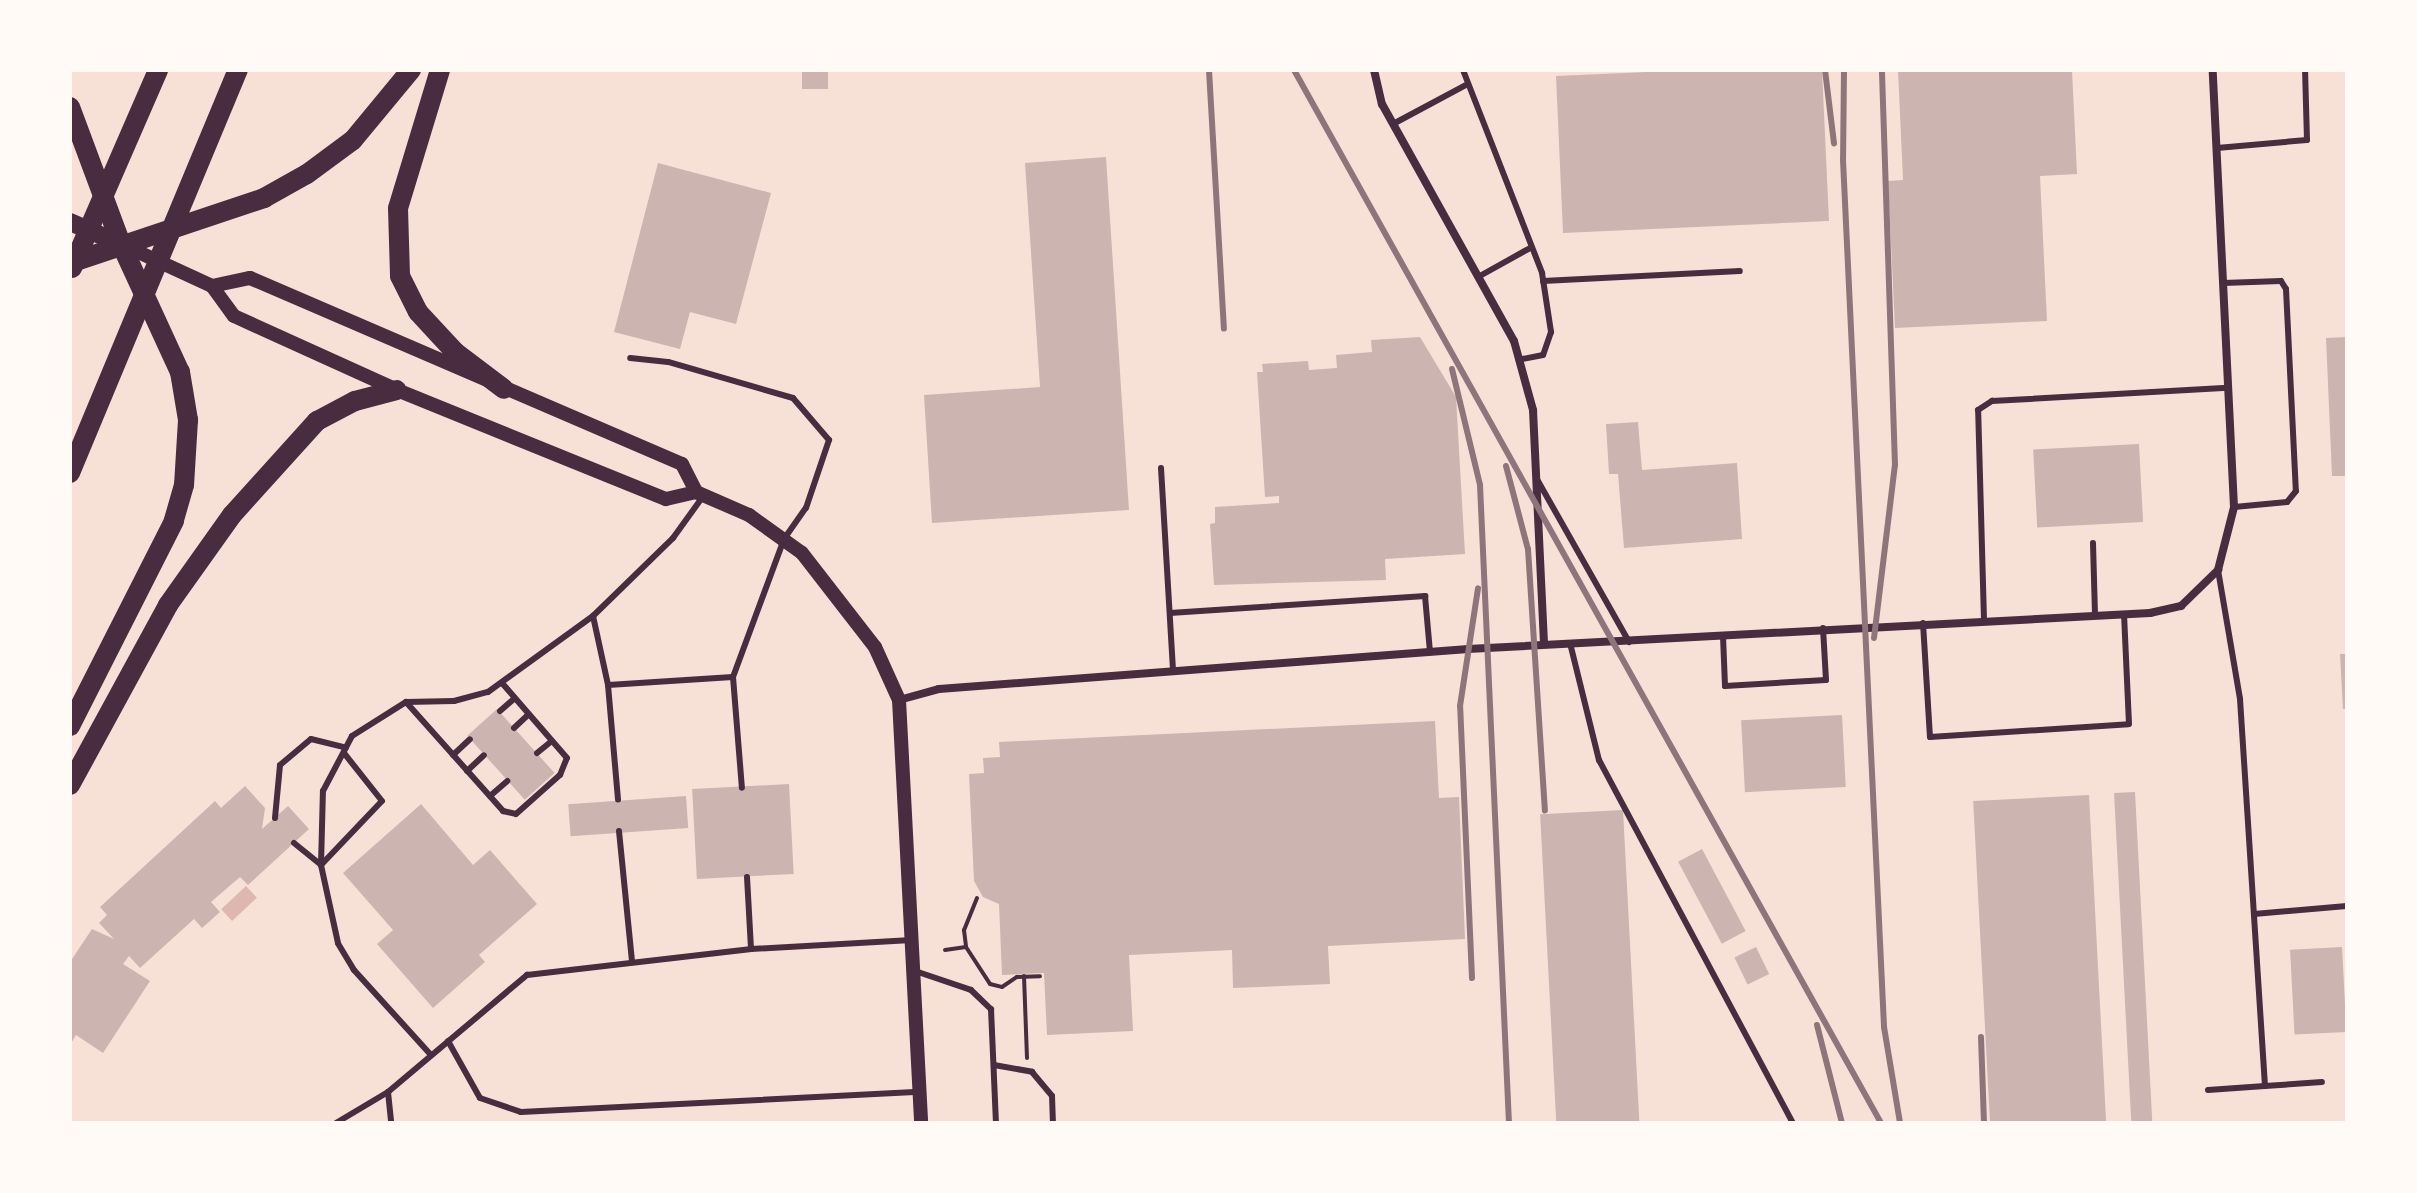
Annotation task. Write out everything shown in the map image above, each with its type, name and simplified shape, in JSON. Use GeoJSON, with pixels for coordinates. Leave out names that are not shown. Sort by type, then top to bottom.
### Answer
{"type":"FeatureCollection","features":[{"type":"Feature","properties":{"kind":"highway"},"geometry":{"type":"LineString","coordinates":[[70,273],[158,70]]}},
{"type":"Feature","properties":{"kind":"highway"},"geometry":{"type":"LineString","coordinates":[[70,473],[238,70]]}},
{"type":"Feature","properties":{"kind":"highway"},"geometry":{"type":"LineString","coordinates":[[70,263],[264,198],[307,174],[353,140],[411,70]]}},
{"type":"Feature","properties":{"kind":"highway"},"geometry":{"type":"LineString","coordinates":[[440,70],[398,208],[400,276],[418,312],[455,352],[504,389]]}},
{"type":"Feature","properties":{"kind":"highway"},"geometry":{"type":"LineString","coordinates":[[70,107],[121,244],[180,372],[188,420],[184,485],[174,521],[70,726]]}},
{"type":"Feature","properties":{"kind":"highway"},"geometry":{"type":"LineString","coordinates":[[70,785],[168,605],[232,515],[317,421],[355,401],[397,390]]}},
{"type":"Feature","properties":{"kind":"main road"},"geometry":{"type":"LineString","coordinates":[[70,222],[121,244]]}},
{"type":"Feature","properties":{"kind":"street"},"geometry":{"type":"LineString","coordinates":[[1374,70],[1393,124],[1514,341],[1533,410],[1544,644]]}},
{"type":"Feature","properties":{"kind":"street"},"geometry":{"type":"LineString","coordinates":[[899,700],[939,689],[1430,652],[1823,628],[2095,616],[2181,606],[2218,570],[2234,507],[2213,70]]}},
{"type":"Feature","properties":{"kind":"street"},"geometry":{"type":"LineString","coordinates":[[121,244],[212,286],[234,316],[397,390],[666,499],[700,493]]}},
{"type":"Feature","properties":{"kind":"street"},"geometry":{"type":"LineString","coordinates":[[212,286],[250,278],[682,464],[700,493],[749,515],[784,539],[875,647],[899,700],[921,1123]]}},
{"type":"Feature","properties":{"kind":"lane"},"geometry":{"type":"LineString","coordinates":[[1463,70],[1543,281],[1551,332],[1543,355],[1518,360]]}},
{"type":"Feature","properties":{"kind":"lane"},"geometry":{"type":"LineString","coordinates":[[2217,148],[2307,140],[2305,70]]}},
{"type":"Feature","properties":{"kind":"lane"},"geometry":{"type":"LineString","coordinates":[[1393,124],[1468,84]]}},
{"type":"Feature","properties":{"kind":"lane"},"geometry":{"type":"LineString","coordinates":[[1478,277],[1530,248]]}},
{"type":"Feature","properties":{"kind":"lane"},"geometry":{"type":"LineString","coordinates":[[1543,281],[1740,271]]}},
{"type":"Feature","properties":{"kind":"lane"},"geometry":{"type":"LineString","coordinates":[[2223,283],[2281,281],[2286,289],[2295,460],[2296,491],[2287,502],[2234,507]]}},
{"type":"Feature","properties":{"kind":"lane"},"geometry":{"type":"LineString","coordinates":[[630,358],[668,362],[793,398],[829,440],[806,508],[784,539],[733,677],[742,788]]}},
{"type":"Feature","properties":{"kind":"lane"},"geometry":{"type":"LineString","coordinates":[[1984,620],[1978,410],[1992,401],[2228,388]]}},
{"type":"Feature","properties":{"kind":"lane"},"geometry":{"type":"LineString","coordinates":[[1161,468],[1173,671]]}},
{"type":"Feature","properties":{"kind":"lane"},"geometry":{"type":"LineString","coordinates":[[1535,475],[1629,642]]}},
{"type":"Feature","properties":{"kind":"lane"},"geometry":{"type":"LineString","coordinates":[[431,1055],[346,957],[321,865],[323,791],[352,736],[406,702],[454,701],[502,683],[593,616],[673,538],[700,493]]}},
{"type":"Feature","properties":{"kind":"lane"},"geometry":{"type":"LineString","coordinates":[[2093,543],[2095,616]]}},
{"type":"Feature","properties":{"kind":"lane"},"geometry":{"type":"LineString","coordinates":[[2218,570],[2240,699],[2265,1086]]}},
{"type":"Feature","properties":{"kind":"lane"},"geometry":{"type":"LineString","coordinates":[[1170,613],[1425,596],[1430,652]]}},
{"type":"Feature","properties":{"kind":"lane"},"geometry":{"type":"LineString","coordinates":[[1923,623],[1930,737],[2129,724],[2124,614]]}},
{"type":"Feature","properties":{"kind":"lane"},"geometry":{"type":"LineString","coordinates":[[593,616],[608,685],[618,800]]}},
{"type":"Feature","properties":{"kind":"lane"},"geometry":{"type":"LineString","coordinates":[[1723,636],[1725,686],[1826,680],[1823,628]]}},
{"type":"Feature","properties":{"kind":"lane"},"geometry":{"type":"LineString","coordinates":[[1570,643],[1599,760],[1793,1123]]}},
{"type":"Feature","properties":{"kind":"lane"},"geometry":{"type":"LineString","coordinates":[[608,685],[733,677]]}},
{"type":"Feature","properties":{"kind":"lane"},"geometry":{"type":"LineString","coordinates":[[406,702],[503,811],[516,814],[560,775],[567,758],[502,683]]}},
{"type":"Feature","properties":{"kind":"lane"},"geometry":{"type":"LineString","coordinates":[[500,711],[514,699]]}},
{"type":"Feature","properties":{"kind":"lane"},"geometry":{"type":"LineString","coordinates":[[514,728],[528,715]]}},
{"type":"Feature","properties":{"kind":"lane"},"geometry":{"type":"LineString","coordinates":[[275,818],[280,765],[311,739],[345,750],[382,801],[321,865]]}},
{"type":"Feature","properties":{"kind":"lane"},"geometry":{"type":"LineString","coordinates":[[453,755],[470,739]]}},
{"type":"Feature","properties":{"kind":"lane"},"geometry":{"type":"LineString","coordinates":[[537,753],[552,741]]}},
{"type":"Feature","properties":{"kind":"lane"},"geometry":{"type":"LineString","coordinates":[[467,771],[484,755]]}},
{"type":"Feature","properties":{"kind":"lane"},"geometry":{"type":"LineString","coordinates":[[490,796],[507,781]]}},
{"type":"Feature","properties":{"kind":"lane"},"geometry":{"type":"LineString","coordinates":[[619,831],[632,962]]}},
{"type":"Feature","properties":{"kind":"lane"},"geometry":{"type":"LineString","coordinates":[[294,843],[321,865]]}},
{"type":"Feature","properties":{"kind":"lane"},"geometry":{"type":"LineString","coordinates":[[747,877],[751,949]]}},
{"type":"Feature","properties":{"kind":"lane"},"geometry":{"type":"LineString","coordinates":[[2254,914],[2347,906]]}},
{"type":"Feature","properties":{"kind":"lane"},"geometry":{"type":"LineString","coordinates":[[336,1123],[388,1092],[527,975],[751,949],[912,940]]}},
{"type":"Feature","properties":{"kind":"lane"},"geometry":{"type":"LineString","coordinates":[[913,970],[971,990],[991,1009],[996,1123]]}},
{"type":"Feature","properties":{"kind":"lane"},"geometry":{"type":"LineString","coordinates":[[448,1041],[480,1098],[521,1112],[919,1092]]}},
{"type":"Feature","properties":{"kind":"lane"},"geometry":{"type":"LineString","coordinates":[[994,1065],[1032,1072],[1052,1096],[1053,1123]]}},
{"type":"Feature","properties":{"kind":"lane"},"geometry":{"type":"LineString","coordinates":[[2208,1090],[2322,1082]]}},
{"type":"Feature","properties":{"kind":"lane"},"geometry":{"type":"LineString","coordinates":[[388,1092],[391,1123]]}},
{"type":"Feature","properties":{"kind":"path"},"geometry":{"type":"LineString","coordinates":[[977,898],[964,930],[966,947],[990,984],[1002,987],[1024,976],[1040,976]]}},
{"type":"Feature","properties":{"kind":"path"},"geometry":{"type":"LineString","coordinates":[[945,950],[966,947]]}},
{"type":"Feature","properties":{"kind":"path"},"geometry":{"type":"LineString","coordinates":[[1024,976],[1028,1062]]}},
{"type":"Feature","properties":{"kind":"shaded area"},"geometry":{"type":"Polygon","coordinates":[[[246,886],[257,898],[232,921],[221,909],[246,886]]]}},
{"type":"Feature","properties":{"kind":"building"},"geometry":{"type":"Polygon","coordinates":[[[802,70],[828,70],[828,89],[802,89],[802,70]]]}},
{"type":"Feature","properties":{"kind":"building"},"geometry":{"type":"Polygon","coordinates":[[[1692,70],[1822,70],[1829,221],[1563,233],[1556,76],[1692,70]]]}},
{"type":"Feature","properties":{"kind":"building"},"geometry":{"type":"Polygon","coordinates":[[[1898,70],[2072,70],[2077,174],[2040,176],[2047,321],[1895,328],[1888,181],[1903,180],[1898,70]]]}},
{"type":"Feature","properties":{"kind":"building"},"geometry":{"type":"Polygon","coordinates":[[[1106,157],[1129,510],[932,523],[924,395],[1040,387],[1025,163],[1106,157]]]}},
{"type":"Feature","properties":{"kind":"building"},"geometry":{"type":"Polygon","coordinates":[[[658,163],[771,193],[736,324],[690,312],[680,349],[614,332],[658,163]]]}},
{"type":"Feature","properties":{"kind":"building"},"geometry":{"type":"Polygon","coordinates":[[[1420,337],[1456,397],[1465,554],[1385,559],[1386,580],[1214,585],[1210,524],[1215,523],[1215,507],[1279,503],[1279,496],[1265,497],[1257,372],[1263,372],[1262,364],[1308,361],[1309,370],[1337,368],[1336,355],[1372,352],[1371,340],[1420,337]]]}},
{"type":"Feature","properties":{"kind":"building"},"geometry":{"type":"Polygon","coordinates":[[[2347,337],[2347,476],[2332,476],[2326,338],[2347,337]]]}},
{"type":"Feature","properties":{"kind":"building"},"geometry":{"type":"Polygon","coordinates":[[[1638,422],[1642,470],[1737,463],[1742,539],[1624,548],[1618,474],[1609,474],[1606,424],[1638,422]]]}},
{"type":"Feature","properties":{"kind":"building"},"geometry":{"type":"Polygon","coordinates":[[[2139,444],[2143,522],[2037,527],[2033,450],[2139,444]]]}},
{"type":"Feature","properties":{"kind":"building"},"geometry":{"type":"Polygon","coordinates":[[[2340,654],[2347,654],[2347,709],[2343,709],[2340,654]]]}},
{"type":"Feature","properties":{"kind":"building"},"geometry":{"type":"Polygon","coordinates":[[[497,709],[555,773],[525,800],[467,736],[497,709]]]}},
{"type":"Feature","properties":{"kind":"building"},"geometry":{"type":"Polygon","coordinates":[[[1842,715],[1846,787],[1745,792],[1741,720],[1842,715]]]}},
{"type":"Feature","properties":{"kind":"building"},"geometry":{"type":"Polygon","coordinates":[[[1435,721],[1439,798],[1459,797],[1465,939],[1328,946],[1330,984],[1233,988],[1232,950],[1129,955],[1133,1031],[1047,1035],[1044,973],[1002,975],[999,904],[983,897],[974,881],[969,774],[984,773],[983,758],[1000,757],[999,742],[1435,721]]]}},
{"type":"Feature","properties":{"kind":"building"},"geometry":{"type":"Polygon","coordinates":[[[789,784],[794,874],[697,879],[692,789],[789,784]]]}},
{"type":"Feature","properties":{"kind":"building"},"geometry":{"type":"Polygon","coordinates":[[[245,786],[265,808],[262,829],[288,806],[309,829],[248,885],[240,877],[211,902],[220,912],[202,928],[194,919],[140,968],[129,956],[123,964],[150,981],[103,1053],[76,1035],[70,1045],[70,962],[92,929],[114,939],[99,923],[107,915],[100,907],[215,801],[221,808],[245,786]]]}},
{"type":"Feature","properties":{"kind":"building"},"geometry":{"type":"Polygon","coordinates":[[[2135,792],[2152,1123],[2131,1123],[2114,793],[2135,792]]]}},
{"type":"Feature","properties":{"kind":"building"},"geometry":{"type":"Polygon","coordinates":[[[2089,795],[2106,1123],[1990,1123],[1973,801],[2089,795]]]}},
{"type":"Feature","properties":{"kind":"building"},"geometry":{"type":"Polygon","coordinates":[[[686,796],[688,828],[571,836],[568,804],[686,796]]]}},
{"type":"Feature","properties":{"kind":"building"},"geometry":{"type":"Polygon","coordinates":[[[421,804],[473,865],[490,850],[537,904],[479,955],[485,962],[433,1008],[377,944],[393,930],[343,873],[421,804]]]}},
{"type":"Feature","properties":{"kind":"building"},"geometry":{"type":"Polygon","coordinates":[[[1623,810],[1639,1123],[1556,1123],[1540,814],[1623,810]]]}},
{"type":"Feature","properties":{"kind":"building"},"geometry":{"type":"Polygon","coordinates":[[[1702,849],[1746,931],[1722,944],[1678,862],[1702,849]]]}},
{"type":"Feature","properties":{"kind":"building"},"geometry":{"type":"Polygon","coordinates":[[[1756,947],[1769,974],[1748,984],[1734,958],[1756,947]]]}},
{"type":"Feature","properties":{"kind":"building"},"geometry":{"type":"Polygon","coordinates":[[[2342,947],[2346,1032],[2295,1035],[2290,950],[2342,947]]]}},
{"type":"Feature","properties":{"kind":"railway"},"geometry":{"type":"LineString","coordinates":[[1209,70],[1224,329]]}},
{"type":"Feature","properties":{"kind":"railway"},"geometry":{"type":"LineString","coordinates":[[1294,70],[1881,1123]]}},
{"type":"Feature","properties":{"kind":"railway"},"geometry":{"type":"LineString","coordinates":[[1825,70],[1834,143]]}},
{"type":"Feature","properties":{"kind":"railway"},"geometry":{"type":"LineString","coordinates":[[1844,70],[1843,160],[1884,1027],[1900,1123]]}},
{"type":"Feature","properties":{"kind":"railway"},"geometry":{"type":"LineString","coordinates":[[1874,638],[1895,465],[1882,70]]}},
{"type":"Feature","properties":{"kind":"railway"},"geometry":{"type":"LineString","coordinates":[[1452,369],[1480,485],[1509,1123]]}},
{"type":"Feature","properties":{"kind":"railway"},"geometry":{"type":"LineString","coordinates":[[1506,466],[1528,549],[1545,810]]}},
{"type":"Feature","properties":{"kind":"railway"},"geometry":{"type":"LineString","coordinates":[[1472,978],[1460,706],[1478,588]]}},
{"type":"Feature","properties":{"kind":"railway"},"geometry":{"type":"LineString","coordinates":[[1817,1025],[1842,1123]]}},
{"type":"Feature","properties":{"kind":"railway"},"geometry":{"type":"LineString","coordinates":[[1981,1037],[1984,1123]]}}]}
